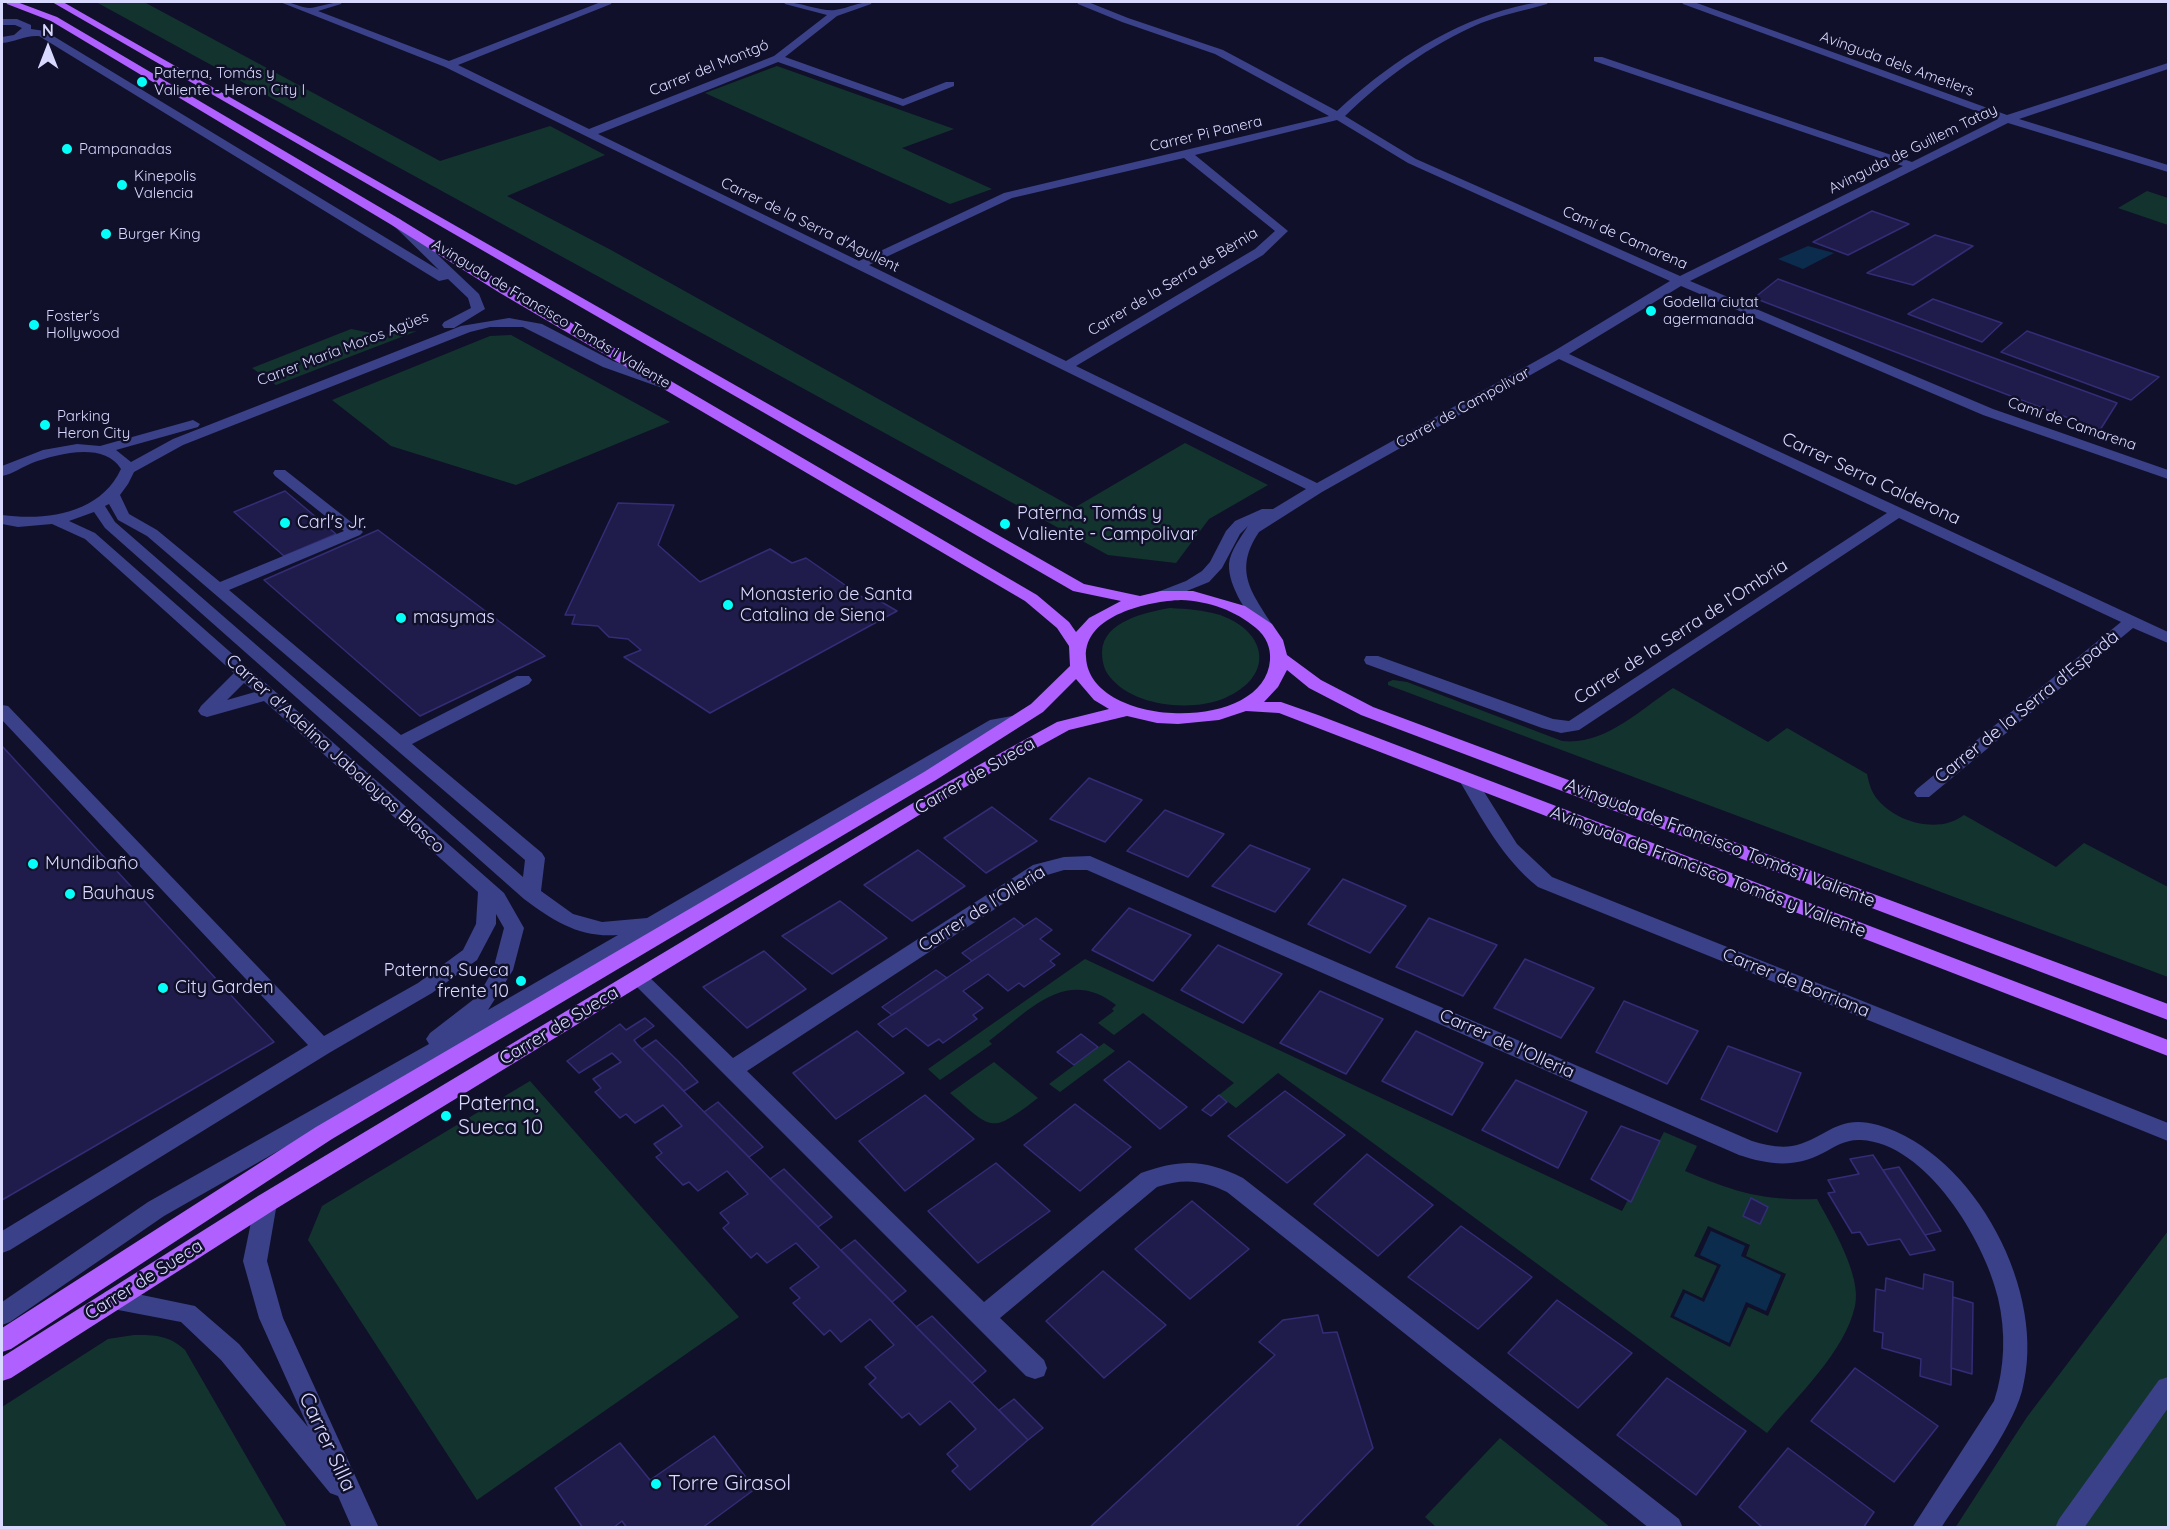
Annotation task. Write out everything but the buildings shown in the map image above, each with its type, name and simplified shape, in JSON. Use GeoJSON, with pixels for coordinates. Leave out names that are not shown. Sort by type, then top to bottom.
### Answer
{"type":"FeatureCollection","features":[{"type":"Feature","properties":{"kind":"main road","name":"Avinguda de Francisco Tomás i Valiente"},"geometry":{"type":"LineString","coordinates":[[10,2],[54,19],[394,221],[505,290],[1031,598],[1063,625],[1078,646]]}},
{"type":"Feature","properties":{"kind":"main road","name":"Avinguda de Francisco Tomás i Valiente"},"geometry":{"type":"LineString","coordinates":[[57,2],[1079,588],[1137,600]]}},
{"type":"Feature","properties":{"kind":"main road"},"geometry":{"type":"LineString","coordinates":[[1161,596],[1192,596],[1222,602],[1248,614],[1267,629],[1276,642],[1281,657],[1278,674],[1267,690],[1246,706],[1223,714],[1192,719],[1160,718],[1129,710],[1106,699],[1088,684],[1079,667],[1078,646],[1088,627],[1109,611],[1137,600],[1161,596]]}},
{"type":"Feature","properties":{"kind":"main road","name":"Avinguda de Francisco Tomás i Valiente"},"geometry":{"type":"LineString","coordinates":[[1281,657],[1315,684],[1367,711],[2169,1012]]}},
{"type":"Feature","properties":{"kind":"main road","name":"Carrer de Sueca"},"geometry":{"type":"LineString","coordinates":[[2,1341],[324,1133],[930,776],[1037,708],[1079,667]]}},
{"type":"Feature","properties":{"kind":"main road","name":"Avinguda de Francisco Tomás y Valiente"},"geometry":{"type":"LineString","coordinates":[[1246,706],[1281,708],[2169,1048]]}},
{"type":"Feature","properties":{"kind":"main road","name":"Carrer de Sueca"},"geometry":{"type":"LineString","coordinates":[[2,1370],[266,1203],[954,786],[1063,726],[1129,710]]}},
{"type":"Feature","properties":{"kind":"street","name":"Carrer de la Serra d'Agullent"},"geometry":{"type":"LineString","coordinates":[[285,2],[449,65],[1317,489]]}},
{"type":"Feature","properties":{"kind":"street"},"geometry":{"type":"LineString","coordinates":[[310,10],[338,2]]}},
{"type":"Feature","properties":{"kind":"street"},"geometry":{"type":"LineString","coordinates":[[449,65],[608,2]]}},
{"type":"Feature","properties":{"kind":"street"},"geometry":{"type":"LineString","coordinates":[[788,2],[834,14]]}},
{"type":"Feature","properties":{"kind":"street","name":"Carrer del Montgó"},"geometry":{"type":"LineString","coordinates":[[587,134],[778,58],[834,14],[868,2]]}},
{"type":"Feature","properties":{"kind":"street","name":"Camí de Camarena"},"geometry":{"type":"LineString","coordinates":[[1081,2],[1125,20],[1220,52],[1412,160],[1680,281],[1988,412],[2169,476]]}},
{"type":"Feature","properties":{"kind":"street","name":"Carrer Pi Panera"},"geometry":{"type":"LineString","coordinates":[[858,266],[1008,195],[1337,117],[1371,85],[1404,61],[1478,21],[1544,2]]}},
{"type":"Feature","properties":{"kind":"street","name":"Avinguda dels Ametlers"},"geometry":{"type":"LineString","coordinates":[[1686,2],[2007,119],[2169,169]]}},
{"type":"Feature","properties":{"kind":"street"},"geometry":{"type":"LineString","coordinates":[[2,22],[24,24],[27,27],[25,32]]}},
{"type":"Feature","properties":{"kind":"street"},"geometry":{"type":"LineString","coordinates":[[2,40],[25,32],[41,33],[474,297]]}},
{"type":"Feature","properties":{"kind":"street"},"geometry":{"type":"LineString","coordinates":[[778,58],[903,103],[950,84]]}},
{"type":"Feature","properties":{"kind":"street"},"geometry":{"type":"LineString","coordinates":[[1598,59],[1913,165]]}},
{"type":"Feature","properties":{"kind":"street","name":"Avinguda de Guillem Tatay"},"geometry":{"type":"LineString","coordinates":[[1638,306],[1680,281],[2007,119],[2169,66]]}},
{"type":"Feature","properties":{"kind":"street","name":"Carrer de la Serra de Bèrnia"},"geometry":{"type":"LineString","coordinates":[[1065,367],[1259,252],[1282,231],[1186,154]]}},
{"type":"Feature","properties":{"kind":"street"},"geometry":{"type":"LineString","coordinates":[[394,221],[474,297]]}},
{"type":"Feature","properties":{"kind":"street","name":"Carrer María Moros Agües"},"geometry":{"type":"LineString","coordinates":[[100,450],[179,430],[459,322],[478,309],[474,297]]}},
{"type":"Feature","properties":{"kind":"street","name":"Carrer de Campolivar"},"geometry":{"type":"LineString","coordinates":[[1267,629],[1246,596],[1238,572],[1237,564],[1241,551],[1254,530],[1286,507],[1559,354],[1638,306]]}},
{"type":"Feature","properties":{"kind":"street","name":"Carrer María Moros Agües"},"geometry":{"type":"LineString","coordinates":[[128,470],[178,442],[466,329],[492,322],[518,321],[539,326],[598,360],[684,393]]}},
{"type":"Feature","properties":{"kind":"street","name":"Carrer Serra Calderona"},"geometry":{"type":"LineString","coordinates":[[1559,354],[2169,638]]}},
{"type":"Feature","properties":{"kind":"street"},"geometry":{"type":"LineString","coordinates":[[2,472],[43,454],[73,449],[100,450],[120,457],[128,470],[125,482],[113,496],[97,506],[55,520],[27,523],[2,520]]}},
{"type":"Feature","properties":{"kind":"street"},"geometry":{"type":"LineString","coordinates":[[217,589],[355,532],[280,473]]}},
{"type":"Feature","properties":{"kind":"street"},"geometry":{"type":"LineString","coordinates":[[113,496],[123,517],[152,534],[535,858],[531,894]]}},
{"type":"Feature","properties":{"kind":"street","name":"Carrer d'Adelina Jabaloyas Blasco"},"geometry":{"type":"LineString","coordinates":[[97,506],[110,525],[531,894],[566,919],[602,929],[652,924]]}},
{"type":"Feature","properties":{"kind":"street","name":"Carrer de Campolivar"},"geometry":{"type":"LineString","coordinates":[[1161,596],[1188,586],[1208,574],[1229,536],[1239,525],[1253,516],[1286,507]]}},
{"type":"Feature","properties":{"kind":"street","name":"Carrer de la Serra de l’Ombria"},"geometry":{"type":"LineString","coordinates":[[1372,660],[1548,724],[1561,727],[1573,726],[1897,513]]}},
{"type":"Feature","properties":{"kind":"street","name":"Carrer d'Adelina Jabaloyas Blasco"},"geometry":{"type":"LineString","coordinates":[[55,520],[90,536],[497,898],[514,928],[503,970],[485,1001],[457,1023]]}},
{"type":"Feature","properties":{"kind":"street","name":"Carrer de la Serra d'Espadà"},"geometry":{"type":"LineString","coordinates":[[1923,793],[2132,621]]}},
{"type":"Feature","properties":{"kind":"street"},"geometry":{"type":"LineString","coordinates":[[244,673],[207,711],[268,694]]}},
{"type":"Feature","properties":{"kind":"street"},"geometry":{"type":"LineString","coordinates":[[399,743],[523,680]]}},
{"type":"Feature","properties":{"kind":"street"},"geometry":{"type":"LineString","coordinates":[[2,710],[322,1047]]}},
{"type":"Feature","properties":{"kind":"street","name":"Carrer de Sueca"},"geometry":{"type":"LineString","coordinates":[[2,1315],[156,1209],[386,1079],[996,724],[1012,722]]}},
{"type":"Feature","properties":{"kind":"street","name":"Carrer de Borriana"},"geometry":{"type":"LineString","coordinates":[[1468,780],[1517,859],[1545,882],[2169,1132]]}},
{"type":"Feature","properties":{"kind":"street","name":"Carrer de l'Olleria"},"geometry":{"type":"LineString","coordinates":[[732,1070],[1040,870],[1070,862],[1090,863],[1747,1149],[1766,1155],[1791,1155],[1808,1150],[1836,1133],[1857,1130],[1878,1133],[1904,1143],[1927,1159],[1947,1179],[1991,1248],[2007,1286],[2014,1322],[2015,1353],[2010,1393],[1997,1421],[1925,1527]]}},
{"type":"Feature","properties":{"kind":"street"},"geometry":{"type":"LineString","coordinates":[[2,1243],[322,1047],[424,988],[470,955],[486,924],[488,891]]}},
{"type":"Feature","properties":{"kind":"street"},"geometry":{"type":"LineString","coordinates":[[638,978],[1035,1368]]}},
{"type":"Feature","properties":{"kind":"street","name":"Carrer de Sueca"},"geometry":{"type":"LineString","coordinates":[[386,1079],[457,1023]]}},
{"type":"Feature","properties":{"kind":"street"},"geometry":{"type":"LineString","coordinates":[[983,1317],[1149,1180],[1169,1172],[1194,1170],[1218,1176],[1235,1185],[1670,1527]]}},
{"type":"Feature","properties":{"kind":"street","name":"Carrer Silla"},"geometry":{"type":"LineString","coordinates":[[266,1203],[255,1261],[271,1318],[355,1504]]}},
{"type":"Feature","properties":{"kind":"street","name":"Carrer Silla"},"geometry":{"type":"LineString","coordinates":[[112,1299],[187,1312],[231,1352],[355,1504]]}},
{"type":"Feature","properties":{"kind":"street"},"geometry":{"type":"LineString","coordinates":[[2068,1527],[2169,1388]]}},
{"type":"Feature","properties":{"kind":"street"},"geometry":{"type":"LineString","coordinates":[[355,1504],[366,1527]]}},
{"type":"Feature","properties":{"kind":"green space"},"geometry":{"type":"Polygon","coordinates":[[[96,2],[144,2],[440,161],[550,126],[605,155],[507,196],[611,250],[1074,508],[1185,443],[1268,485],[1209,519],[1176,563],[1108,555],[96,2]]]}},
{"type":"Feature","properties":{"kind":"green space"},"geometry":{"type":"Polygon","coordinates":[[[777,66],[954,129],[902,148],[992,189],[950,204],[705,93],[777,66]]]}},
{"type":"Feature","properties":{"kind":"green space"},"geometry":{"type":"Polygon","coordinates":[[[2147,191],[2168,198],[2168,225],[2118,208],[2147,191]]]}},
{"type":"Feature","properties":{"kind":"green space"},"geometry":{"type":"Polygon","coordinates":[[[351,329],[382,335],[417,331],[276,385],[252,368],[351,329]]]}},
{"type":"Feature","properties":{"kind":"green space"},"geometry":{"type":"Polygon","coordinates":[[[511,335],[670,422],[516,485],[391,446],[332,400],[490,336],[511,335]]]}},
{"type":"Feature","properties":{"kind":"green space"},"geometry":{"type":"Polygon","coordinates":[[[1170,608],[1220,615],[1248,632],[1256,643],[1259,655],[1258,667],[1252,678],[1241,689],[1225,698],[1196,705],[1148,701],[1120,687],[1105,668],[1102,652],[1104,641],[1118,626],[1128,620],[1170,608]]]}},
{"type":"Feature","properties":{"kind":"green space"},"geometry":{"type":"Polygon","coordinates":[[[1393,680],[1407,682],[1562,741],[1592,738],[1607,732],[1621,725],[1673,688],[1768,742],[1787,728],[1867,774],[1872,791],[1878,800],[1896,815],[1907,820],[1931,825],[1943,824],[1964,815],[2056,867],[2084,843],[2168,887],[2168,977],[1388,685],[1388,682],[1393,680]]]}},
{"type":"Feature","properties":{"kind":"green space"},"geometry":{"type":"Polygon","coordinates":[[[1085,959],[1622,1211],[1664,1132],[1697,1146],[1685,1171],[1749,1194],[1764,1197],[1817,1199],[1850,1265],[1856,1294],[1855,1306],[1850,1323],[1830,1357],[1767,1433],[1278,1073],[1236,1108],[1219,1095],[1234,1083],[1143,1013],[1114,1035],[1098,1023],[1114,1011],[1112,1009],[1116,1005],[1098,994],[1081,990],[1064,991],[1034,1006],[989,1041],[992,1044],[940,1080],[928,1069],[1085,959]],[[1751,1199],[1743,1216],[1760,1224],[1768,1207],[1751,1199]],[[1708,1226],[1694,1256],[1717,1266],[1702,1298],[1683,1289],[1670,1317],[1730,1347],[1748,1307],[1768,1316],[1786,1274],[1746,1256],[1750,1245],[1708,1226]]]}},
{"type":"Feature","properties":{"kind":"green space"},"geometry":{"type":"Polygon","coordinates":[[[1104,1043],[1115,1051],[1060,1092],[1049,1084],[1104,1043]]]}},
{"type":"Feature","properties":{"kind":"green space"},"geometry":{"type":"Polygon","coordinates":[[[994,1062],[1038,1098],[1010,1118],[992,1123],[976,1115],[950,1093],[994,1062]]]}},
{"type":"Feature","properties":{"kind":"green space"},"geometry":{"type":"Polygon","coordinates":[[[530,1081],[739,1317],[477,1500],[308,1240],[322,1206],[530,1081]]]}},
{"type":"Feature","properties":{"kind":"green space"},"geometry":{"type":"Polygon","coordinates":[[[2168,1231],[2168,1527],[1955,1528],[2027,1417],[2168,1231]]]}},
{"type":"Feature","properties":{"kind":"green space"},"geometry":{"type":"Polygon","coordinates":[[[134,1335],[161,1337],[173,1341],[185,1350],[287,1527],[2,1527],[2,1407],[108,1339],[134,1335]]]}},
{"type":"Feature","properties":{"kind":"green space"},"geometry":{"type":"Polygon","coordinates":[[[1500,1438],[1610,1527],[1436,1527],[1425,1517],[1500,1438]]]}},
{"type":"Feature","properties":{"kind":"water"},"geometry":{"type":"Polygon","coordinates":[[[1808,246],[1834,253],[1803,269],[1778,259],[1808,246]]]}},
{"type":"Feature","properties":{"kind":"water"},"geometry":{"type":"Polygon","coordinates":[[[1711,1231],[1745,1246],[1741,1256],[1781,1275],[1766,1311],[1746,1302],[1729,1343],[1674,1316],[1685,1293],[1704,1302],[1721,1265],[1700,1255],[1711,1231]]]}},
{"type":"Feature","properties":{"kind":"place","name":"Paterna, Tomás y Valiente - Heron City I"},"geometry":{"type":"Point","coordinates":[142,82]}},
{"type":"Feature","properties":{"kind":"place","name":"Pampanadas"},"geometry":{"type":"Point","coordinates":[67,149]}},
{"type":"Feature","properties":{"kind":"place","name":"Kinepolis Valencia"},"geometry":{"type":"Point","coordinates":[122,185]}},
{"type":"Feature","properties":{"kind":"place","name":"Burger King"},"geometry":{"type":"Point","coordinates":[106,234]}},
{"type":"Feature","properties":{"kind":"place","name":"Godella ciutat agermanada"},"geometry":{"type":"Point","coordinates":[1651,311]}},
{"type":"Feature","properties":{"kind":"place","name":"Foster's Hollywood"},"geometry":{"type":"Point","coordinates":[34,325]}},
{"type":"Feature","properties":{"kind":"place","name":"Parking Heron City"},"geometry":{"type":"Point","coordinates":[45,425]}},
{"type":"Feature","properties":{"kind":"place","name":"Carl's Jr."},"geometry":{"type":"Point","coordinates":[285,523]}},
{"type":"Feature","properties":{"kind":"place","name":"Paterna, Tomás y Valiente - Campolivar"},"geometry":{"type":"Point","coordinates":[1005,524]}},
{"type":"Feature","properties":{"kind":"place","name":"Monasterio de Santa Catalina de Siena"},"geometry":{"type":"Point","coordinates":[728,605]}},
{"type":"Feature","properties":{"kind":"place","name":"masymas"},"geometry":{"type":"Point","coordinates":[401,618]}},
{"type":"Feature","properties":{"kind":"place","name":"Mundibaño"},"geometry":{"type":"Point","coordinates":[33,864]}},
{"type":"Feature","properties":{"kind":"place","name":"Bauhaus"},"geometry":{"type":"Point","coordinates":[70,894]}},
{"type":"Feature","properties":{"kind":"place","name":"Paterna, Sueca frente 10"},"geometry":{"type":"Point","coordinates":[521,981]}},
{"type":"Feature","properties":{"kind":"place","name":"City Garden"},"geometry":{"type":"Point","coordinates":[163,988]}},
{"type":"Feature","properties":{"kind":"place","name":"Paterna, Sueca 10"},"geometry":{"type":"Point","coordinates":[446,1116]}},
{"type":"Feature","properties":{"kind":"place","name":"Torre Girasol"},"geometry":{"type":"Point","coordinates":[656,1484]}}]}
